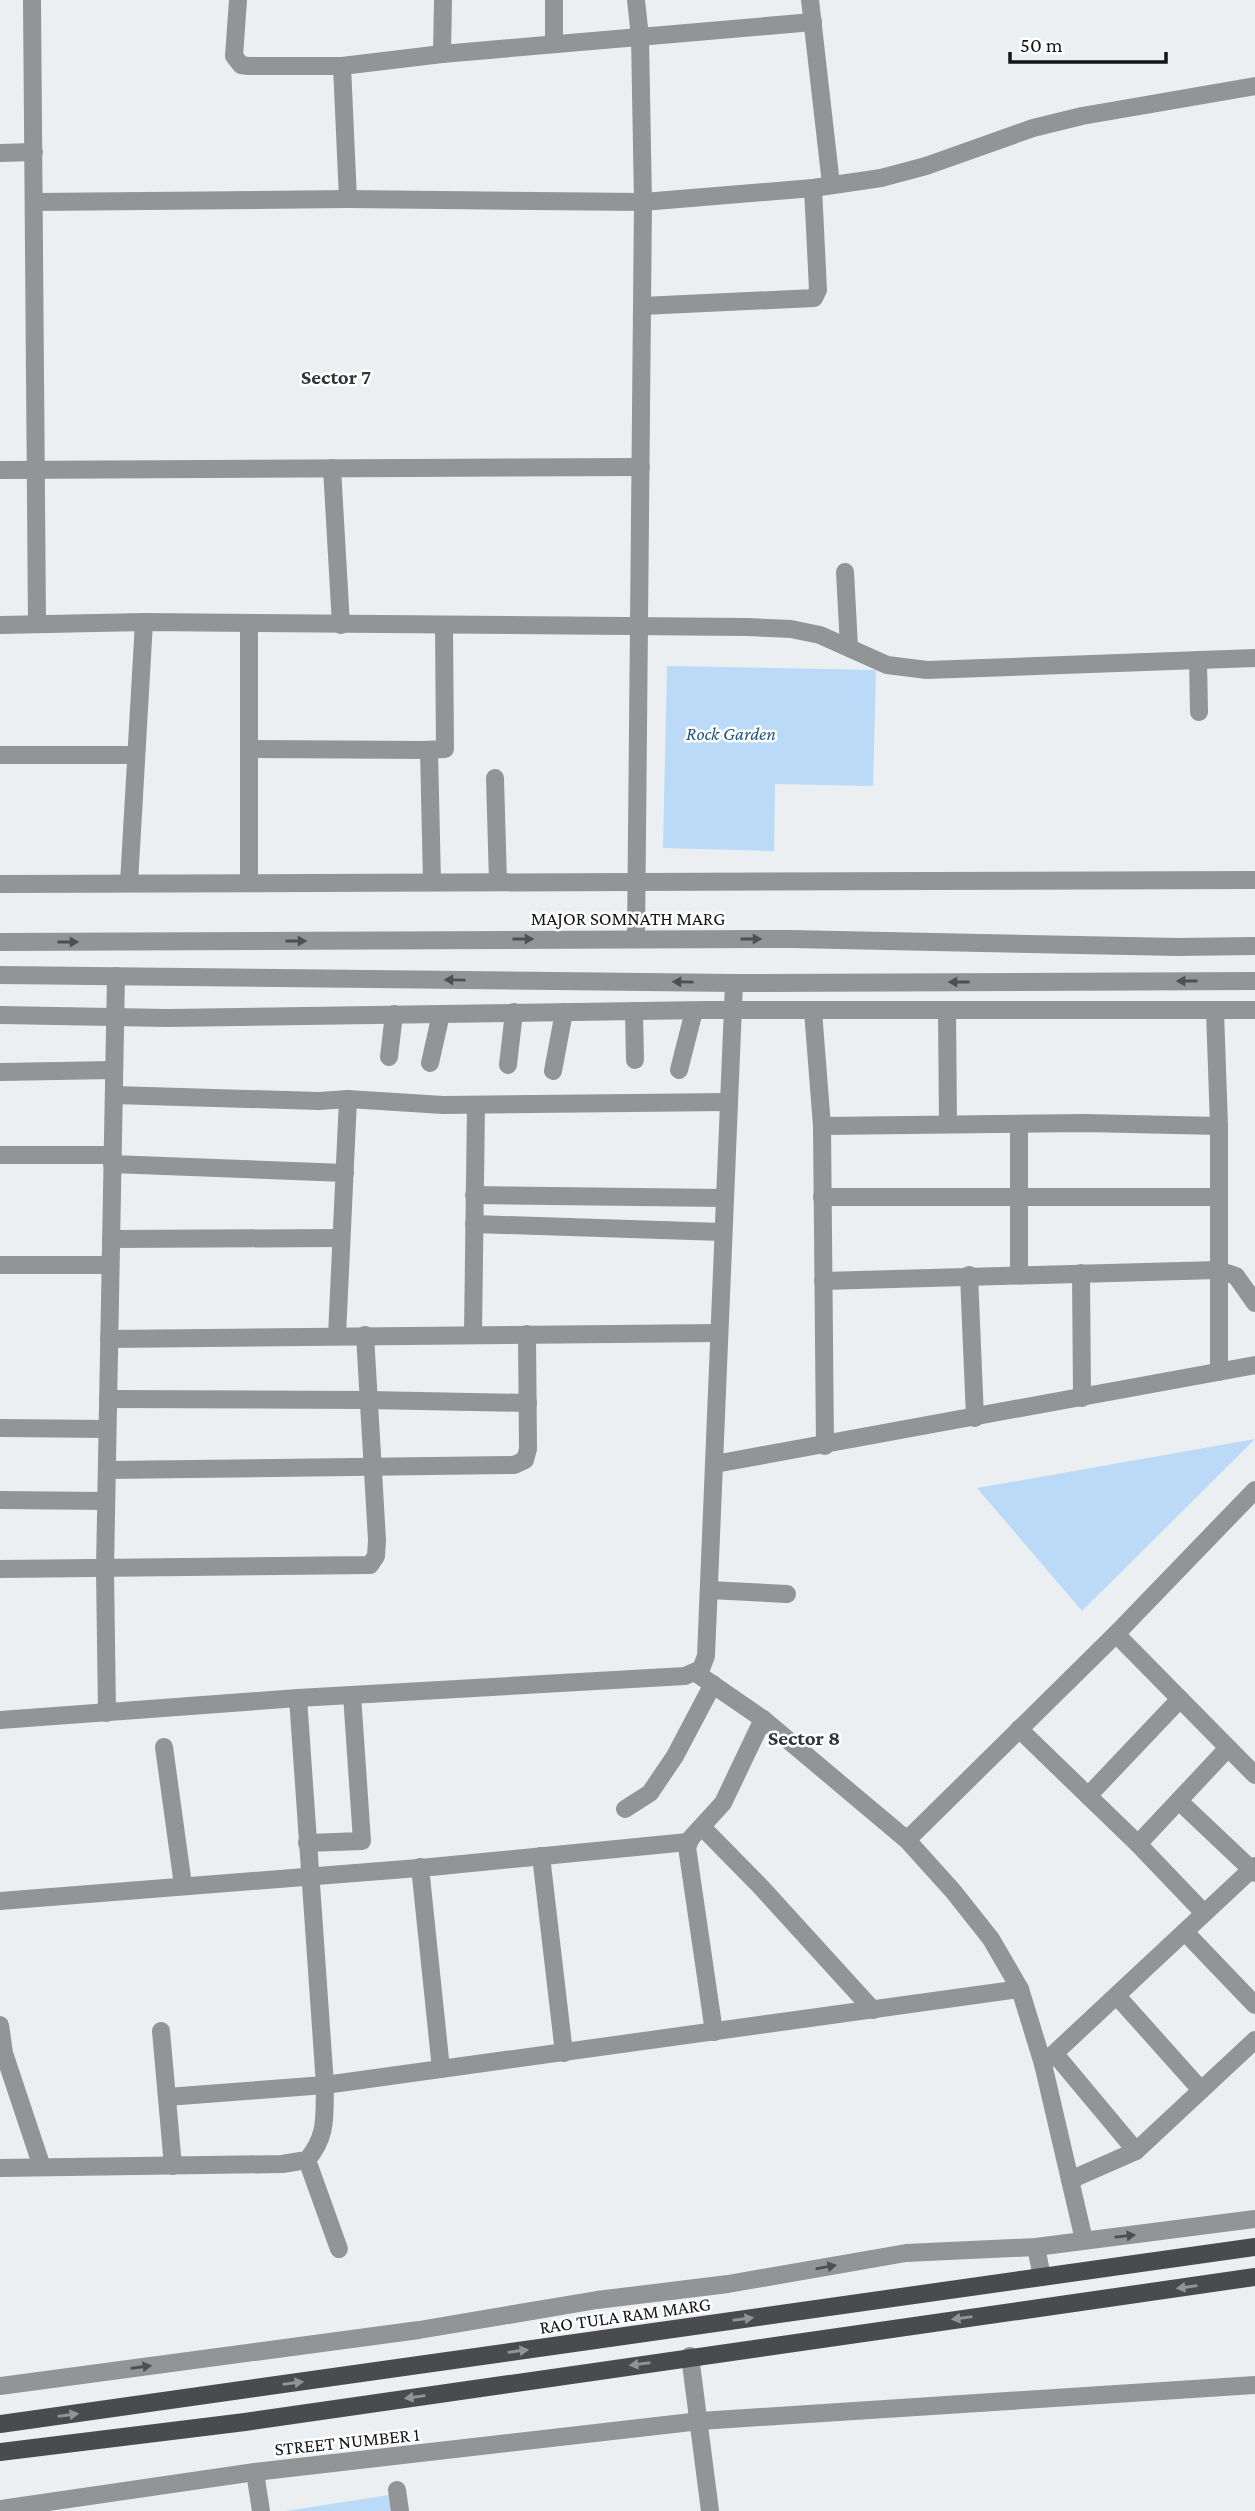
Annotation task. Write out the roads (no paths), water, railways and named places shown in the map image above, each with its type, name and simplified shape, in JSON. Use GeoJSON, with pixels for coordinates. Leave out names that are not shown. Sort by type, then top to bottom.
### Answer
{"type":"FeatureCollection","features":[{"type":"Feature","properties":{"kind":"main road","name":"RAO TULA RAM MARG"},"geometry":{"type":"LineString","coordinates":[[0,2424],[1255,2247]]}},
{"type":"Feature","properties":{"kind":"main road"},"geometry":{"type":"LineString","coordinates":[[0,2452],[245,2422],[1255,2277]]}},
{"type":"Feature","properties":{"kind":"street"},"geometry":{"type":"LineString","coordinates":[[32,0],[37,624]]}},
{"type":"Feature","properties":{"kind":"street"},"geometry":{"type":"LineString","coordinates":[[237,0],[234,55],[241,65],[342,66],[442,54],[813,22]]}},
{"type":"Feature","properties":{"kind":"street"},"geometry":{"type":"LineString","coordinates":[[442,54],[443,0]]}},
{"type":"Feature","properties":{"kind":"street"},"geometry":{"type":"LineString","coordinates":[[554,0],[555,44]]}},
{"type":"Feature","properties":{"kind":"street"},"geometry":{"type":"LineString","coordinates":[[636,0],[640,37],[643,202],[636,939]]}},
{"type":"Feature","properties":{"kind":"street"},"geometry":{"type":"LineString","coordinates":[[642,306],[814,298],[818,290],[822,186],[810,0]]}},
{"type":"Feature","properties":{"kind":"street"},"geometry":{"type":"LineString","coordinates":[[342,66],[348,199]]}},
{"type":"Feature","properties":{"kind":"street"},"geometry":{"type":"LineString","coordinates":[[34,202],[348,199],[643,202],[822,186],[881,178],[926,166],[1033,128],[1082,116],[1255,86]]}},
{"type":"Feature","properties":{"kind":"street"},"geometry":{"type":"LineString","coordinates":[[0,153],[34,152]]}},
{"type":"Feature","properties":{"kind":"street"},"geometry":{"type":"LineString","coordinates":[[0,470],[640,467]]}},
{"type":"Feature","properties":{"kind":"street"},"geometry":{"type":"LineString","coordinates":[[332,468],[341,625]]}},
{"type":"Feature","properties":{"kind":"street"},"geometry":{"type":"LineString","coordinates":[[845,572],[849,647]]}},
{"type":"Feature","properties":{"kind":"street"},"geometry":{"type":"LineString","coordinates":[[129,883],[144,622]]}},
{"type":"Feature","properties":{"kind":"street"},"geometry":{"type":"LineString","coordinates":[[0,625],[144,622],[791,629],[829,637],[887,665],[908,669],[1255,658]]}},
{"type":"Feature","properties":{"kind":"street"},"geometry":{"type":"LineString","coordinates":[[248,624],[248,883]]}},
{"type":"Feature","properties":{"kind":"street"},"geometry":{"type":"LineString","coordinates":[[423,750],[445,749],[444,625]]}},
{"type":"Feature","properties":{"kind":"street"},"geometry":{"type":"LineString","coordinates":[[1198,660],[1199,712]]}},
{"type":"Feature","properties":{"kind":"street"},"geometry":{"type":"LineString","coordinates":[[250,749],[429,750],[432,882]]}},
{"type":"Feature","properties":{"kind":"street"},"geometry":{"type":"LineString","coordinates":[[0,755],[136,755]]}},
{"type":"Feature","properties":{"kind":"street"},"geometry":{"type":"LineString","coordinates":[[495,778],[498,882]]}},
{"type":"Feature","properties":{"kind":"street"},"geometry":{"type":"LineString","coordinates":[[0,884],[1255,880]]}},
{"type":"Feature","properties":{"kind":"street","name":"MAJOR SOMNATH MARG"},"geometry":{"type":"LineString","coordinates":[[0,942],[805,939],[1178,947],[1255,946]]}},
{"type":"Feature","properties":{"kind":"street"},"geometry":{"type":"LineString","coordinates":[[0,975],[734,983],[1255,981]]}},
{"type":"Feature","properties":{"kind":"street"},"geometry":{"type":"LineString","coordinates":[[107,1713],[105,1569],[116,976]]}},
{"type":"Feature","properties":{"kind":"street"},"geometry":{"type":"LineString","coordinates":[[0,1720],[298,1698],[685,1676],[701,1670],[706,1656],[734,983]]}},
{"type":"Feature","properties":{"kind":"street"},"geometry":{"type":"LineString","coordinates":[[0,1015],[115,1018],[694,1010],[1255,1010]]}},
{"type":"Feature","properties":{"kind":"street"},"geometry":{"type":"LineString","coordinates":[[679,1070],[694,1010]]}},
{"type":"Feature","properties":{"kind":"street"},"geometry":{"type":"LineString","coordinates":[[634,1011],[635,1060]]}},
{"type":"Feature","properties":{"kind":"street"},"geometry":{"type":"LineString","coordinates":[[813,1011],[822,1126],[825,1446]]}},
{"type":"Feature","properties":{"kind":"street"},"geometry":{"type":"LineString","coordinates":[[947,1011],[948,1124]]}},
{"type":"Feature","properties":{"kind":"street"},"geometry":{"type":"LineString","coordinates":[[1215,1011],[1219,1126],[1219,1372]]}},
{"type":"Feature","properties":{"kind":"street"},"geometry":{"type":"LineString","coordinates":[[508,1065],[514,1012]]}},
{"type":"Feature","properties":{"kind":"street"},"geometry":{"type":"LineString","coordinates":[[554,1071],[564,1012]]}},
{"type":"Feature","properties":{"kind":"street"},"geometry":{"type":"LineString","coordinates":[[389,1057],[394,1014]]}},
{"type":"Feature","properties":{"kind":"street"},"geometry":{"type":"LineString","coordinates":[[430,1063],[441,1014]]}},
{"type":"Feature","properties":{"kind":"street"},"geometry":{"type":"LineString","coordinates":[[0,1072],[114,1070]]}},
{"type":"Feature","properties":{"kind":"street"},"geometry":{"type":"LineString","coordinates":[[114,1095],[476,1105],[728,1102]]}},
{"type":"Feature","properties":{"kind":"street"},"geometry":{"type":"LineString","coordinates":[[337,1336],[348,1100]]}},
{"type":"Feature","properties":{"kind":"street"},"geometry":{"type":"LineString","coordinates":[[472,1334],[476,1105]]}},
{"type":"Feature","properties":{"kind":"street"},"geometry":{"type":"LineString","coordinates":[[822,1126],[1085,1123],[1219,1126]]}},
{"type":"Feature","properties":{"kind":"street"},"geometry":{"type":"LineString","coordinates":[[1019,1124],[1019,1274]]}},
{"type":"Feature","properties":{"kind":"street"},"geometry":{"type":"LineString","coordinates":[[0,1155],[345,1173]]}},
{"type":"Feature","properties":{"kind":"street"},"geometry":{"type":"LineString","coordinates":[[474,1195],[724,1198]]}},
{"type":"Feature","properties":{"kind":"street"},"geometry":{"type":"LineString","coordinates":[[822,1197],[1219,1197]]}},
{"type":"Feature","properties":{"kind":"street"},"geometry":{"type":"LineString","coordinates":[[474,1224],[722,1232]]}},
{"type":"Feature","properties":{"kind":"street"},"geometry":{"type":"LineString","coordinates":[[111,1239],[341,1238]]}},
{"type":"Feature","properties":{"kind":"street"},"geometry":{"type":"LineString","coordinates":[[0,1265],[110,1265]]}},
{"type":"Feature","properties":{"kind":"street"},"geometry":{"type":"LineString","coordinates":[[823,1280],[1218,1270],[1236,1276],[1255,1303]]}},
{"type":"Feature","properties":{"kind":"street"},"geometry":{"type":"LineString","coordinates":[[1081,1273],[1082,1398]]}},
{"type":"Feature","properties":{"kind":"street"},"geometry":{"type":"LineString","coordinates":[[969,1275],[975,1418]]}},
{"type":"Feature","properties":{"kind":"street"},"geometry":{"type":"LineString","coordinates":[[109,1339],[718,1333]]}},
{"type":"Feature","properties":{"kind":"street"},"geometry":{"type":"LineString","coordinates":[[107,1470],[505,1466],[520,1463],[525,1460],[528,1449],[527,1334]]}},
{"type":"Feature","properties":{"kind":"street"},"geometry":{"type":"LineString","coordinates":[[0,1569],[370,1565],[376,1556],[377,1540],[366,1335]]}},
{"type":"Feature","properties":{"kind":"street"},"geometry":{"type":"LineString","coordinates":[[715,1464],[825,1446],[1255,1365]]}},
{"type":"Feature","properties":{"kind":"street"},"geometry":{"type":"LineString","coordinates":[[108,1399],[528,1403]]}},
{"type":"Feature","properties":{"kind":"street"},"geometry":{"type":"LineString","coordinates":[[0,1428],[107,1429]]}},
{"type":"Feature","properties":{"kind":"street"},"geometry":{"type":"LineString","coordinates":[[906,1839],[1116,1634],[1255,1490]]}},
{"type":"Feature","properties":{"kind":"street"},"geometry":{"type":"LineString","coordinates":[[0,1500],[106,1501]]}},
{"type":"Feature","properties":{"kind":"street"},"geometry":{"type":"LineString","coordinates":[[709,1590],[787,1594]]}},
{"type":"Feature","properties":{"kind":"street"},"geometry":{"type":"LineString","coordinates":[[1116,1634],[1255,1775]]}},
{"type":"Feature","properties":{"kind":"street"},"geometry":{"type":"LineString","coordinates":[[696,1673],[763,1719],[906,1839],[953,1891],[991,1939],[1020,1989],[1049,2059],[1070,2180],[1084,2240]]}},
{"type":"Feature","properties":{"kind":"street"},"geometry":{"type":"LineString","coordinates":[[625,1808],[650,1793],[675,1756],[713,1684]]}},
{"type":"Feature","properties":{"kind":"street"},"geometry":{"type":"LineString","coordinates":[[307,1843],[362,1841],[352,1695]]}},
{"type":"Feature","properties":{"kind":"street"},"geometry":{"type":"LineString","coordinates":[[0,2168],[282,2164],[307,2160],[319,2146],[324,2127],[325,2085],[298,1698]]}},
{"type":"Feature","properties":{"kind":"street"},"geometry":{"type":"LineString","coordinates":[[1088,1796],[1180,1699]]}},
{"type":"Feature","properties":{"kind":"street"},"geometry":{"type":"LineString","coordinates":[[0,1901],[688,1842],[723,1803],[763,1719]]}},
{"type":"Feature","properties":{"kind":"street"},"geometry":{"type":"LineString","coordinates":[[1019,1729],[1138,1844],[1204,1913]]}},
{"type":"Feature","properties":{"kind":"street"},"geometry":{"type":"LineString","coordinates":[[164,1747],[183,1885]]}},
{"type":"Feature","properties":{"kind":"street"},"geometry":{"type":"LineString","coordinates":[[1138,1844],[1228,1748]]}},
{"type":"Feature","properties":{"kind":"street"},"geometry":{"type":"LineString","coordinates":[[1049,2059],[1254,1869],[1179,1801]]}},
{"type":"Feature","properties":{"kind":"street"},"geometry":{"type":"LineString","coordinates":[[702,1827],[761,1887],[873,2010]]}},
{"type":"Feature","properties":{"kind":"street"},"geometry":{"type":"LineString","coordinates":[[688,1842],[714,2032]]}},
{"type":"Feature","properties":{"kind":"street"},"geometry":{"type":"LineString","coordinates":[[541,1856],[564,2053]]}},
{"type":"Feature","properties":{"kind":"street"},"geometry":{"type":"LineString","coordinates":[[421,1867],[441,2069]]}},
{"type":"Feature","properties":{"kind":"street"},"geometry":{"type":"LineString","coordinates":[[1185,1932],[1255,2005]]}},
{"type":"Feature","properties":{"kind":"street"},"geometry":{"type":"LineString","coordinates":[[167,2097],[325,2085],[1020,1989]]}},
{"type":"Feature","properties":{"kind":"street"},"geometry":{"type":"LineString","coordinates":[[1117,1996],[1201,2090]]}},
{"type":"Feature","properties":{"kind":"street"},"geometry":{"type":"LineString","coordinates":[[0,2025],[4,2053],[42,2167]]}},
{"type":"Feature","properties":{"kind":"street"},"geometry":{"type":"LineString","coordinates":[[161,2031],[173,2166]]}},
{"type":"Feature","properties":{"kind":"street"},"geometry":{"type":"LineString","coordinates":[[1070,2180],[1136,2151],[1255,2040]]}},
{"type":"Feature","properties":{"kind":"street"},"geometry":{"type":"LineString","coordinates":[[1049,2059],[1136,2151]]}},
{"type":"Feature","properties":{"kind":"street"},"geometry":{"type":"LineString","coordinates":[[307,2160],[339,2249]]}},
{"type":"Feature","properties":{"kind":"street"},"geometry":{"type":"LineString","coordinates":[[0,2386],[419,2330],[597,2300],[728,2284],[906,2253],[1037,2247],[1255,2219]]}},
{"type":"Feature","properties":{"kind":"street"},"geometry":{"type":"LineString","coordinates":[[1037,2247],[1042,2277]]}},
{"type":"Feature","properties":{"kind":"street"},"geometry":{"type":"LineString","coordinates":[[690,2357],[710,2511]]}},
{"type":"Feature","properties":{"kind":"street","name":"STREET NUMBER 1"},"geometry":{"type":"LineString","coordinates":[[0,2509],[255,2472],[699,2421],[1255,2385]]}},
{"type":"Feature","properties":{"kind":"street"},"geometry":{"type":"LineString","coordinates":[[255,2472],[261,2511]]}},
{"type":"Feature","properties":{"kind":"street"},"geometry":{"type":"LineString","coordinates":[[397,2490],[400,2511]]}},
{"type":"Feature","properties":{"kind":"district","name":"Sector 7"},"geometry":{"type":"Point","coordinates":[336,377]}},
{"type":"Feature","properties":{"kind":"district","name":"Sector 8"},"geometry":{"type":"Point","coordinates":[804,1738]}},
{"type":"Feature","properties":{"kind":"park label","name":"Rock Garden"},"geometry":{"type":"Point","coordinates":[731,733]}}]}
